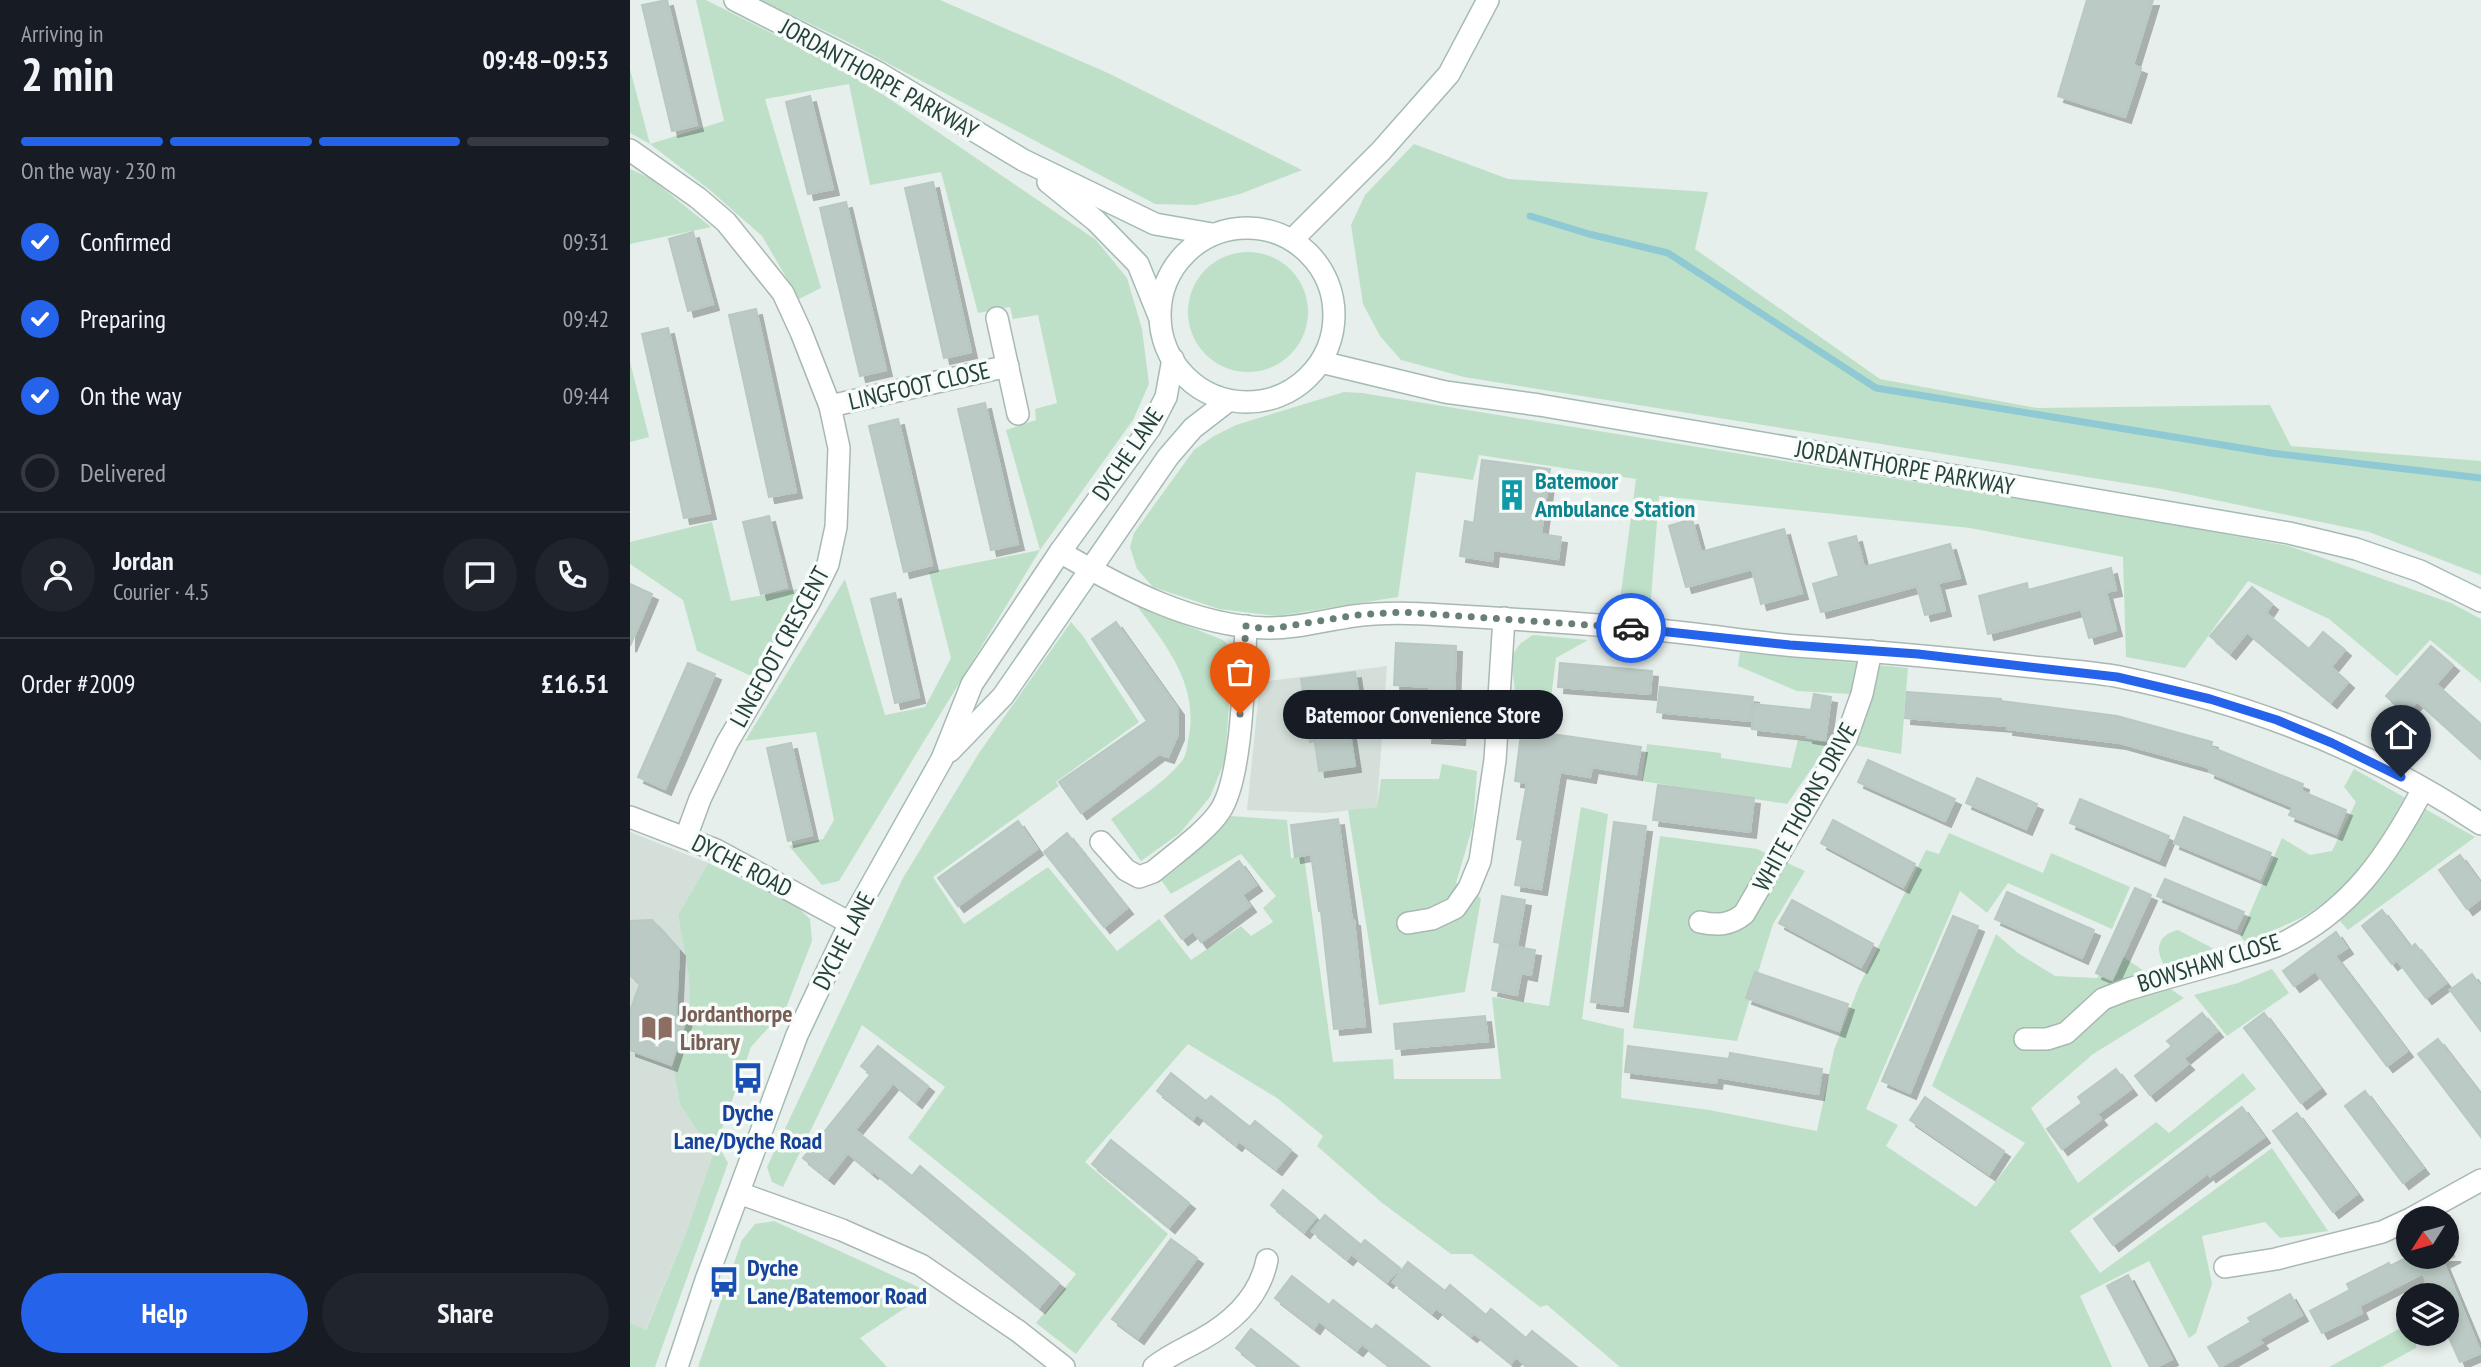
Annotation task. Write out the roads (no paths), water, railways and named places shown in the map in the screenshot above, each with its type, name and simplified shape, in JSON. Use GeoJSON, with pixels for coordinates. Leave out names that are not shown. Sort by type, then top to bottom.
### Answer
{"type":"FeatureCollection","features":[{"type":"Feature","properties":{"kind":"street","name":"JORDANTHORPE PARKWAY"},"geometry":{"type":"LineString","coordinates":[[735,0],[877,72],[1023,160],[1155,223],[1212,234]]}},
{"type":"Feature","properties":{"kind":"street"},"geometry":{"type":"LineString","coordinates":[[1293,239],[1381,151],[1442,83],[1488,0]]}},
{"type":"Feature","properties":{"kind":"street","name":"LINGFOOT CRESCENT"},"geometry":{"type":"LineString","coordinates":[[630,150],[698,198],[726,222],[783,293],[830,406],[839,447],[836,527],[828,564],[810,601],[727,743],[700,799],[686,836]]}},
{"type":"Feature","properties":{"kind":"street","name":"JORDANTHORPE PARKWAY"},"geometry":{"type":"LineString","coordinates":[[1023,160],[1097,221],[1138,264],[1159,317]]}},
{"type":"Feature","properties":{"kind":"street"},"geometry":{"type":"LineString","coordinates":[[1241,227],[1257,227],[1293,239],[1316,260],[1333,296],[1334,326],[1321,362],[1301,385],[1274,399],[1258,402],[1228,401],[1203,391],[1181,373],[1165,347],[1159,317],[1164,287],[1186,251],[1212,234],[1241,227]]}},
{"type":"Feature","properties":{"kind":"street","name":"LINGFOOT CLOSE"},"geometry":{"type":"LineString","coordinates":[[997,318],[1018,414]]}},
{"type":"Feature","properties":{"kind":"street","name":"DYCHE LANE"},"geometry":{"type":"LineString","coordinates":[[677,1367],[706,1280],[797,1035],[850,923],[942,759],[972,684],[1060,552],[1150,428],[1166,397],[1173,359]]}},
{"type":"Feature","properties":{"kind":"street","name":"JORDANTHORPE PARKWAY"},"geometry":{"type":"LineString","coordinates":[[1321,362],[1445,392],[1539,405],[2289,533],[2356,549],[2420,571],[2481,601]]}},
{"type":"Feature","properties":{"kind":"street","name":"LINGFOOT CLOSE"},"geometry":{"type":"LineString","coordinates":[[830,406],[1008,366]]}},
{"type":"Feature","properties":{"kind":"street","name":"DYCHE LANE"},"geometry":{"type":"LineString","coordinates":[[942,759],[1003,696],[1168,457],[1194,428],[1228,401]]}},
{"type":"Feature","properties":{"kind":"street"},"geometry":{"type":"LineString","coordinates":[[1060,552],[1171,608],[1214,621],[1269,629],[1357,615],[1402,612],[1657,630],[2117,677],[2199,696],[2277,720],[2332,743],[2424,789],[2481,824]]}},
{"type":"Feature","properties":{"kind":"street"},"geometry":{"type":"LineString","coordinates":[[1408,923],[1432,919],[1455,908],[1469,888],[1480,862],[1495,760],[1504,618]]}},
{"type":"Feature","properties":{"kind":"street"},"geometry":{"type":"LineString","coordinates":[[1101,842],[1126,870],[1139,877],[1153,872],[1220,811],[1234,779],[1243,692],[1246,626]]}},
{"type":"Feature","properties":{"kind":"street","name":"WHITE THORNS DRIVE"},"geometry":{"type":"LineString","coordinates":[[1700,922],[1714,925],[1733,922],[1744,914],[1846,739],[1862,694],[1871,651]]}},
{"type":"Feature","properties":{"kind":"street","name":"BOWSHAW CLOSE"},"geometry":{"type":"LineString","coordinates":[[2025,1039],[2048,1039],[2066,1033],[2103,999],[2126,990],[2280,945],[2331,913],[2359,888],[2403,826],[2424,789]]}},
{"type":"Feature","properties":{"kind":"street","name":"DYCHE ROAD"},"geometry":{"type":"LineString","coordinates":[[630,817],[686,836],[748,866],[850,923]]}},
{"type":"Feature","properties":{"kind":"street"},"geometry":{"type":"LineString","coordinates":[[2434,1206],[2481,1180]]}},
{"type":"Feature","properties":{"kind":"street"},"geometry":{"type":"LineString","coordinates":[[739,1193],[842,1230],[921,1265],[1018,1331],[1065,1367]]}},
{"type":"Feature","properties":{"kind":"street"},"geometry":{"type":"LineString","coordinates":[[2225,1267],[2382,1233],[2396,1226]]}},
{"type":"Feature","properties":{"kind":"street"},"geometry":{"type":"LineString","coordinates":[[1154,1367],[1173,1353],[1220,1328],[1253,1298],[1264,1278],[1267,1260]]}},
{"type":"Feature","properties":{"kind":"waterway"},"geometry":{"type":"LineString","coordinates":[[1530,216],[1589,234],[1668,253],[1876,388],[2271,453],[2481,478]]}},
{"type":"Feature","properties":{"kind":"place","name":"Batemoor Ambulance Station"},"geometry":{"type":"Point","coordinates":[1512,495]}},
{"type":"Feature","properties":{"kind":"place","name":"Batemoor Convenience Store"},"geometry":{"type":"Point","coordinates":[1240,714]}},
{"type":"Feature","properties":{"kind":"place","name":"Jordanthorpe Library"},"geometry":{"type":"Point","coordinates":[657,1028]}},
{"type":"Feature","properties":{"kind":"place","name":"Dyche Lane/Dyche Road"},"geometry":{"type":"Point","coordinates":[748,1078]}},
{"type":"Feature","properties":{"kind":"place","name":"Dyche Lane/Batemoor Road"},"geometry":{"type":"Point","coordinates":[724,1282]}}]}
